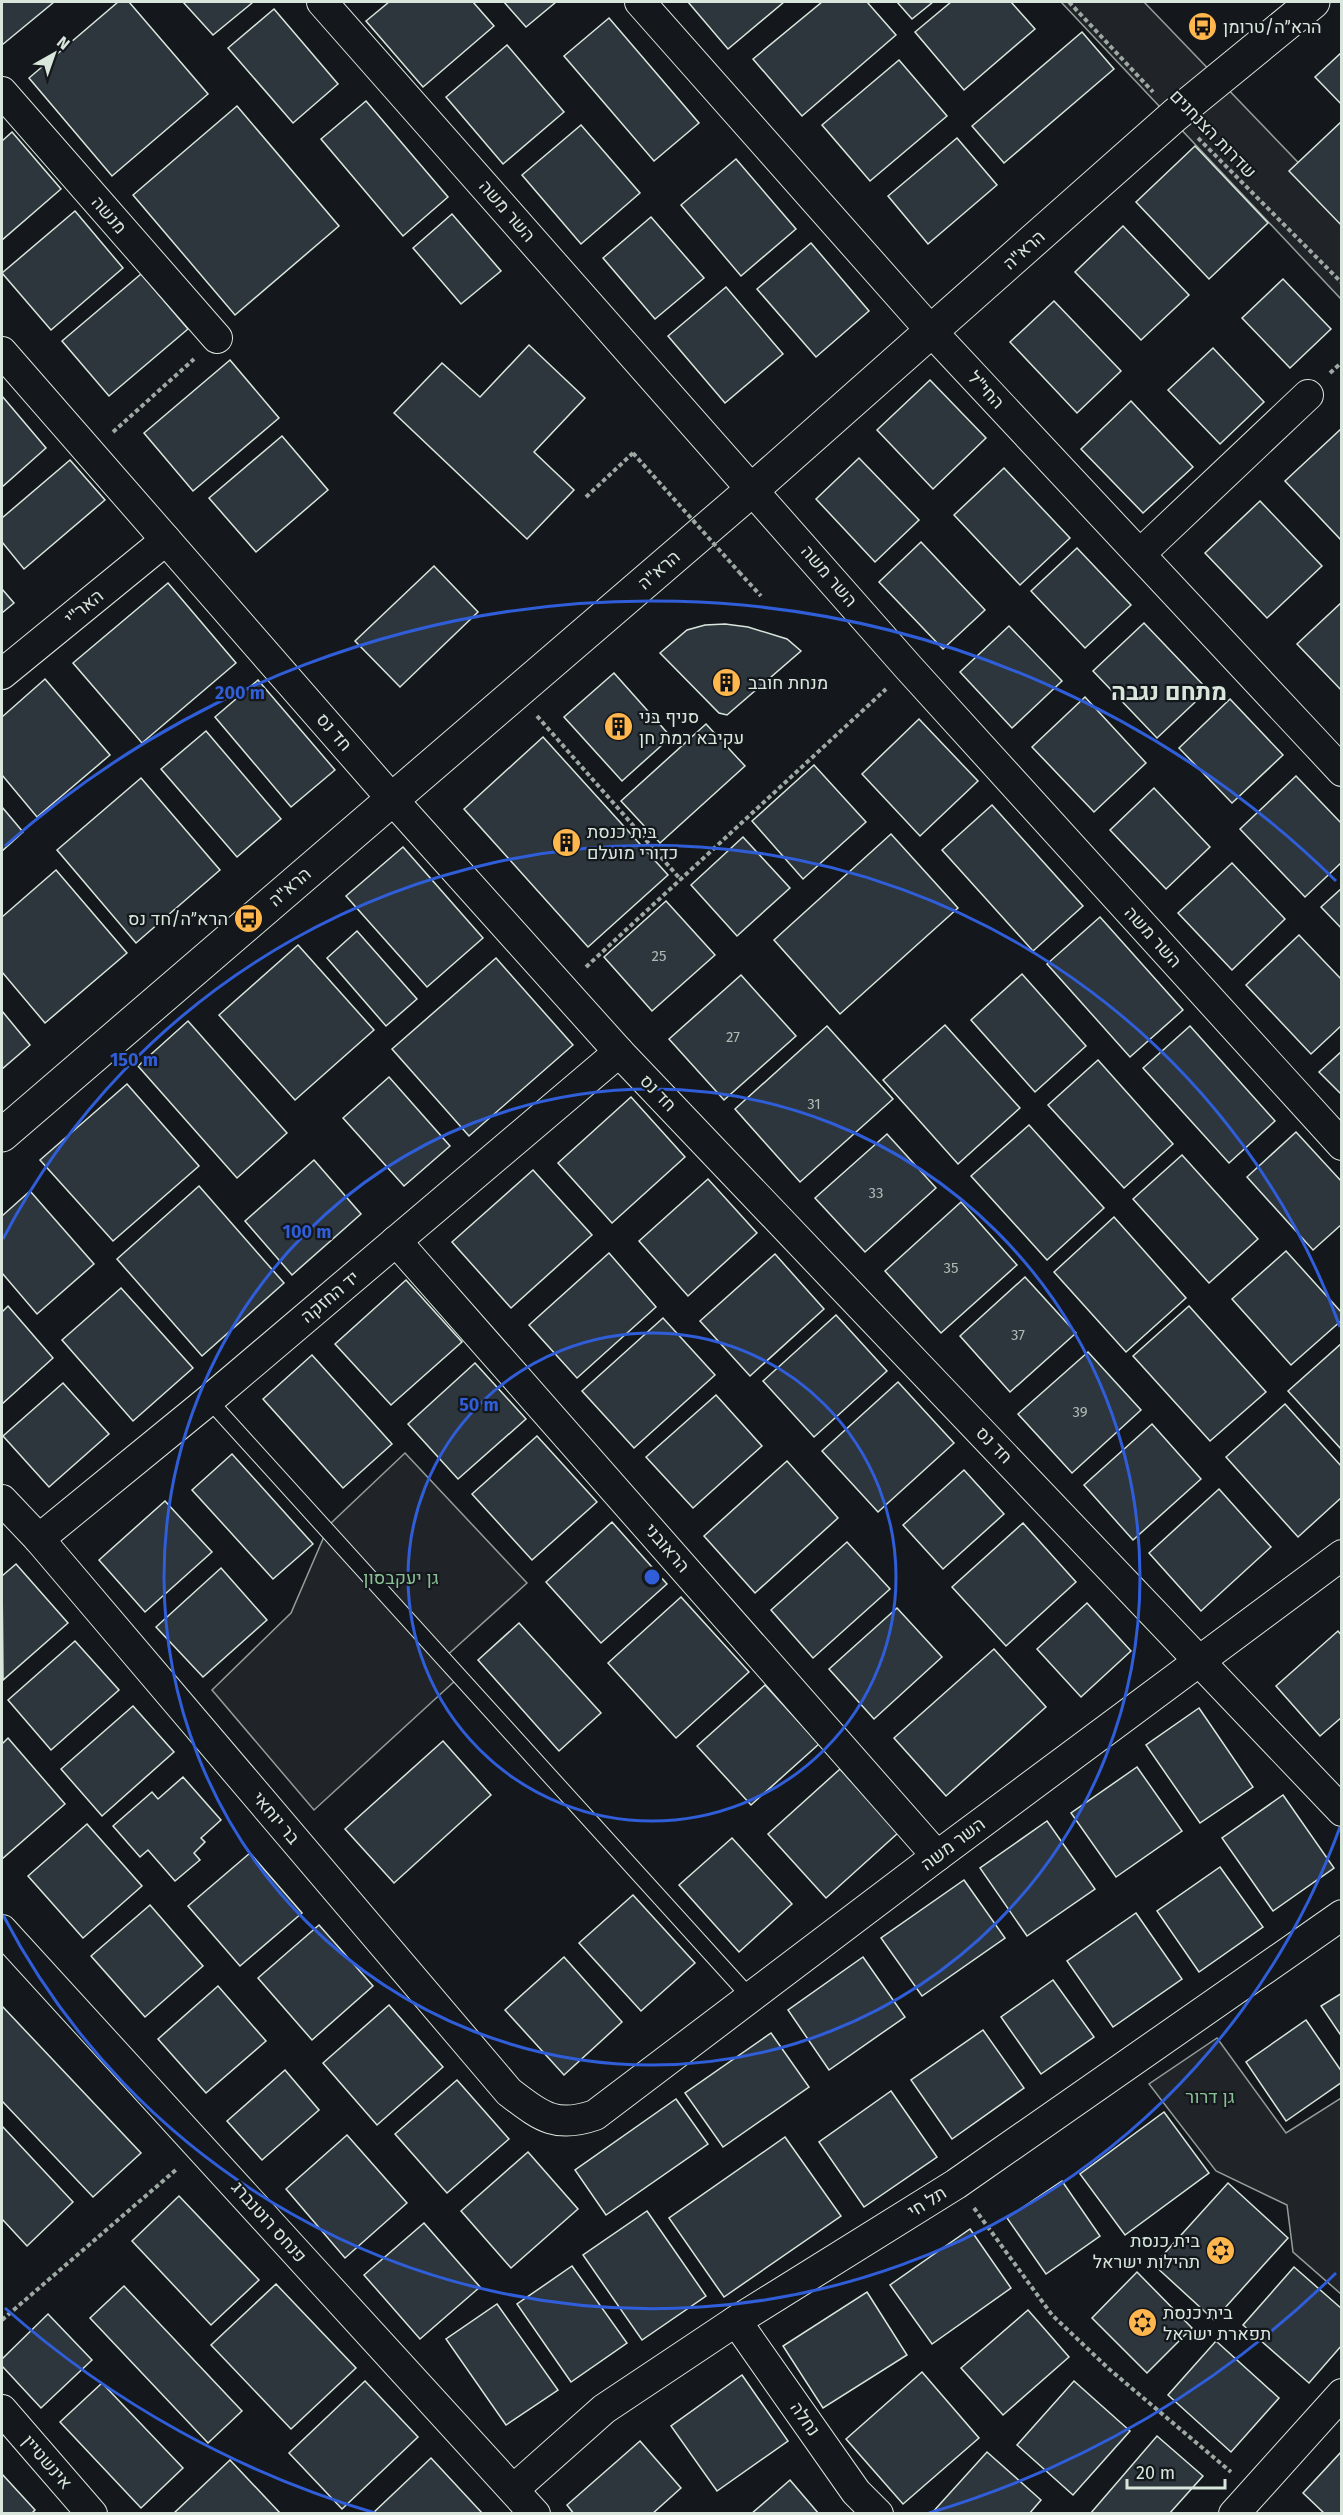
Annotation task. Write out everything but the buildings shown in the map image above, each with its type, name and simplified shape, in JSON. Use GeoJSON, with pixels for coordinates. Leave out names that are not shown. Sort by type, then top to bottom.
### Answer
{"type":"FeatureCollection","features":[{"type":"Feature","properties":{"kind":"street","name":"השר משה"},"geometry":{"type":"LineString","coordinates":[[322,2],[909,668],[1341,1145]]}},
{"type":"Feature","properties":{"kind":"street","name":"החי\"ל"},"geometry":{"type":"LineString","coordinates":[[640,2],[932,332],[1341,771]]}},
{"type":"Feature","properties":{"kind":"street","name":"הרא\"ה"},"geometry":{"type":"LineString","coordinates":[[2,1135],[753,489],[1175,115],[1313,2]]}},
{"type":"Feature","properties":{"kind":"street","name":"מנשה"},"geometry":{"type":"LineString","coordinates":[[2,92],[217,338]]}},
{"type":"Feature","properties":{"kind":"street","name":"חד נס"},"geometry":{"type":"LineString","coordinates":[[2,352],[392,799],[619,1052],[1201,1660],[1341,1811]]}},
{"type":"Feature","properties":{"kind":"street"},"geometry":{"type":"LineString","coordinates":[[1140,554],[1308,395]]}},
{"type":"Feature","properties":{"kind":"street","name":"האר\"י"},"geometry":{"type":"LineString","coordinates":[[2,674],[166,540]]}},
{"type":"Feature","properties":{"kind":"street","name":"יד החזקה"},"geometry":{"type":"LineString","coordinates":[[39,1539],[209,1400],[619,1052]]}},
{"type":"Feature","properties":{"kind":"street","name":"הראובני"},"geometry":{"type":"LineString","coordinates":[[396,1241],[937,1856]]}},
{"type":"Feature","properties":{"kind":"street","name":"בר יוחאי"},"geometry":{"type":"LineString","coordinates":[[2,1500],[39,1539],[509,2092],[540,2115],[560,2122]]}},
{"type":"Feature","properties":{"kind":"street","name":"השר משה"},"geometry":{"type":"LineString","coordinates":[[560,2122],[578,2121],[595,2115],[750,1996],[1341,1555]]}},
{"type":"Feature","properties":{"kind":"street","name":"תל חי"},"geometry":{"type":"LineString","coordinates":[[514,2489],[604,2409],[735,2321],[956,2184],[1341,1915]]}},
{"type":"Feature","properties":{"kind":"street","name":"פנחס רוטנברג"},"geometry":{"type":"LineString","coordinates":[[2,1930],[535,2514]]}},
{"type":"Feature","properties":{"kind":"street","name":"נחלה"},"geometry":{"type":"LineString","coordinates":[[735,2321],[856,2492],[878,2514]]}},
{"type":"Feature","properties":{"kind":"street"},"geometry":{"type":"LineString","coordinates":[[1234,2514],[1341,2394]]}},
{"type":"Feature","properties":{"kind":"street","name":"אינשטיין"},"geometry":{"type":"LineString","coordinates":[[2,2410],[92,2514]]}},
{"type":"Feature","properties":{"kind":"lane"},"geometry":{"type":"LineString","coordinates":[[209,1400],[750,1996]]}},
{"type":"Feature","properties":{"kind":"path","name":"שדרות הצנחנים"},"geometry":{"type":"LineString","coordinates":[[1069,2],[1175,115],[1341,283]]}},
{"type":"Feature","properties":{"kind":"path"},"geometry":{"type":"LineString","coordinates":[[90,453],[217,338]]}},
{"type":"Feature","properties":{"kind":"path"},"geometry":{"type":"LineString","coordinates":[[586,497],[633,453],[760,596]]}},
{"type":"Feature","properties":{"kind":"path"},"geometry":{"type":"LineString","coordinates":[[562,989],[909,668]]}},
{"type":"Feature","properties":{"kind":"path"},"geometry":{"type":"LineString","coordinates":[[517,693],[681,880]]}},
{"type":"Feature","properties":{"kind":"path"},"geometry":{"type":"LineString","coordinates":[[2,2320],[201,2148]]}},
{"type":"Feature","properties":{"kind":"path"},"geometry":{"type":"LineString","coordinates":[[956,2184],[1052,2315],[1109,2369],[1254,2491]]}},
{"type":"Feature","properties":{"kind":"green space"},"geometry":{"type":"Polygon","coordinates":[[[1061,2],[1144,2],[1341,207],[1341,299],[1061,2]]]}},
{"type":"Feature","properties":{"kind":"green space","name":"גן יעקבסון"},"geometry":{"type":"Polygon","coordinates":[[[405,1453],[527,1583],[443,1659],[457,1679],[314,1810],[212,1690],[291,1613],[329,1525],[405,1453]]]}},
{"type":"Feature","properties":{"kind":"green space","name":"גן דרור"},"geometry":{"type":"Polygon","coordinates":[[[1217,2038],[1286,2133],[1341,2098],[1341,2294],[1293,2252],[1287,2205],[1216,2171],[1149,2084],[1217,2038]]]}},
{"type":"Feature","properties":{"kind":"place","name":"הרא״ה/טרומן"},"geometry":{"type":"Point","coordinates":[1202,27]}},
{"type":"Feature","properties":{"kind":"place","name":"מנחת חובב"},"geometry":{"type":"Point","coordinates":[727,683]}},
{"type":"Feature","properties":{"kind":"place","name":"סניף בני עקיבא רמת חן"},"geometry":{"type":"Point","coordinates":[618,727]}},
{"type":"Feature","properties":{"kind":"place","name":"בית כנסת כדורי מועלם"},"geometry":{"type":"Point","coordinates":[566,842]}},
{"type":"Feature","properties":{"kind":"place","name":"הרא״ה/חד נס"},"geometry":{"type":"Point","coordinates":[249,919]}},
{"type":"Feature","properties":{"kind":"place","name":"בית כנסת תהילות ישראל"},"geometry":{"type":"Point","coordinates":[1221,2251]}},
{"type":"Feature","properties":{"kind":"place","name":"בית כנסת תפארת ישראל"},"geometry":{"type":"Point","coordinates":[1142,2323]}},
{"type":"Feature","properties":{"kind":"district","name":"מתחם נגבה"},"geometry":{"type":"Point","coordinates":[1169,692]}}]}
